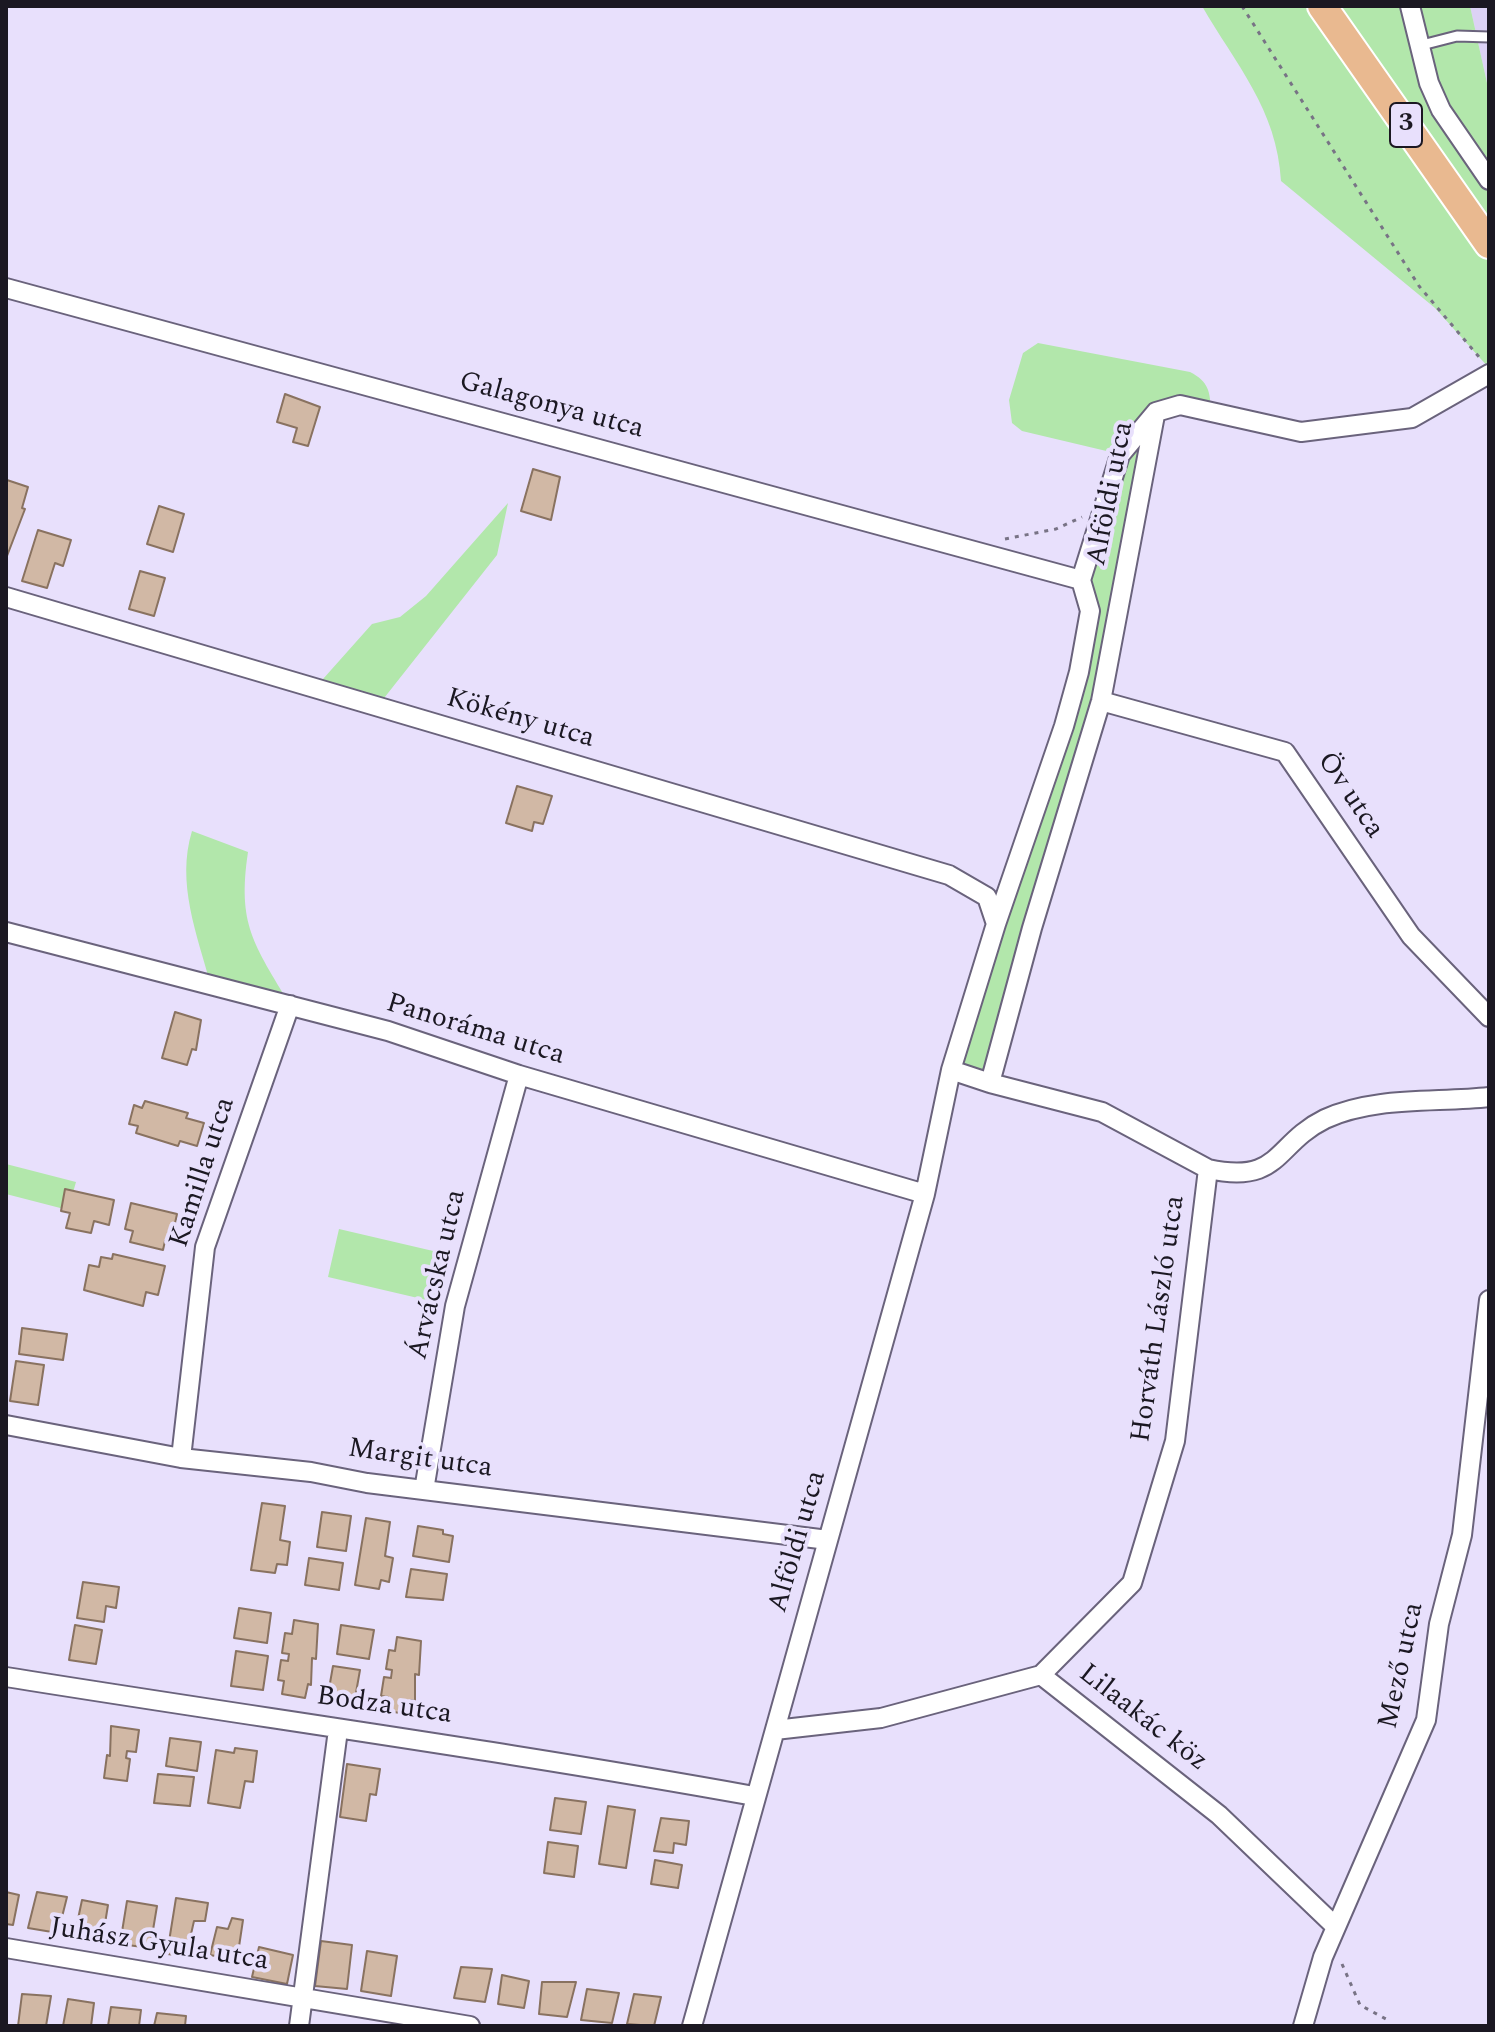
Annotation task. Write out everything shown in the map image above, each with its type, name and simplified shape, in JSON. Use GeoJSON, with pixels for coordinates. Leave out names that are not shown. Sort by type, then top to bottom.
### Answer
{"type":"FeatureCollection","features":[{"type":"Feature","properties":{"kind":"main road","name":"3"},"geometry":{"type":"LineString","coordinates":[[1322,6],[1489,244]]}},
{"type":"Feature","properties":{"kind":"street"},"geometry":{"type":"LineString","coordinates":[[1410,6],[1418,46],[1441,110],[1489,180]]}},
{"type":"Feature","properties":{"kind":"street","name":"Galagonya utca"},"geometry":{"type":"LineString","coordinates":[[6,288],[1081,580]]}},
{"type":"Feature","properties":{"kind":"street"},"geometry":{"type":"LineString","coordinates":[[1156,412],[1180,405],[1301,432],[1412,418],[1484,366]]}},
{"type":"Feature","properties":{"kind":"street","name":"Alföldi utca"},"geometry":{"type":"LineString","coordinates":[[692,2026],[925,1194],[951,1070],[1079,672],[1090,611],[1081,580],[1120,455],[1156,412]]}},
{"type":"Feature","properties":{"kind":"street","name":"Alföldi utca"},"geometry":{"type":"LineString","coordinates":[[990,1083],[1032,928],[1101,701],[1156,412]]}},
{"type":"Feature","properties":{"kind":"street","name":"Kökény utca"},"geometry":{"type":"LineString","coordinates":[[6,597],[949,875],[987,897],[996,924]]}},
{"type":"Feature","properties":{"kind":"street","name":"Öv utca"},"geometry":{"type":"LineString","coordinates":[[1101,701],[1285,752],[1411,936],[1489,1017]]}},
{"type":"Feature","properties":{"kind":"street","name":"Panoráma utca"},"geometry":{"type":"LineString","coordinates":[[6,932],[388,1031],[519,1075],[925,1194]]}},
{"type":"Feature","properties":{"kind":"street","name":"Kamilla utca"},"geometry":{"type":"LineString","coordinates":[[181,1458],[205,1247],[290,1005]]}},
{"type":"Feature","properties":{"kind":"street"},"geometry":{"type":"LineString","coordinates":[[951,1070],[1102,1112],[1208,1169],[1243,1173],[1264,1169],[1314,1127],[1338,1115],[1387,1104],[1489,1097]]}},
{"type":"Feature","properties":{"kind":"street","name":"Árvácska utca"},"geometry":{"type":"LineString","coordinates":[[424,1490],[455,1306],[519,1075]]}},
{"type":"Feature","properties":{"kind":"street","name":"Horváth László utca"},"geometry":{"type":"LineString","coordinates":[[1041,1675],[1132,1583],[1175,1441],[1208,1169]]}},
{"type":"Feature","properties":{"kind":"street","name":"Mező utca"},"geometry":{"type":"LineString","coordinates":[[1303,2026],[1323,1957],[1426,1720],[1439,1624],[1462,1535],[1489,1300]]}},
{"type":"Feature","properties":{"kind":"street","name":"Margit utca"},"geometry":{"type":"LineString","coordinates":[[6,1425],[181,1458],[311,1472],[424,1490],[828,1540]]}},
{"type":"Feature","properties":{"kind":"street","name":"Lilaakác köz"},"geometry":{"type":"LineString","coordinates":[[775,1730],[881,1718],[1041,1675],[1219,1815],[1336,1927]]}},
{"type":"Feature","properties":{"kind":"street","name":"Bodza utca"},"geometry":{"type":"LineString","coordinates":[[6,1677],[338,1730],[516,1753],[754,1796]]}},
{"type":"Feature","properties":{"kind":"street","name":"Juhász Gyula utca"},"geometry":{"type":"LineString","coordinates":[[299,2026],[338,1730]]}},
{"type":"Feature","properties":{"kind":"street","name":"Juhász Gyula utca"},"geometry":{"type":"LineString","coordinates":[[6,1948],[470,2026]]}},
{"type":"Feature","properties":{"kind":"lane"},"geometry":{"type":"LineString","coordinates":[[1418,46],[1457,36],[1489,37]]}},
{"type":"Feature","properties":{"kind":"path"},"geometry":{"type":"LineString","coordinates":[[1242,6],[1419,286],[1484,366]]}},
{"type":"Feature","properties":{"kind":"path"},"geometry":{"type":"LineString","coordinates":[[996,539],[1028,536],[1082,517]]}},
{"type":"Feature","properties":{"kind":"path"},"geometry":{"type":"LineString","coordinates":[[1342,1964],[1356,1999],[1386,2019],[1385,2026]]}},
{"type":"Feature","properties":{"kind":"shaded area"},"geometry":{"type":"Polygon","coordinates":[[[1470,6],[1489,6],[1489,92],[1470,6]]]}},
{"type":"Feature","properties":{"kind":"green space"},"geometry":{"type":"Polygon","coordinates":[[[1202,6],[1470,6],[1489,92],[1489,368],[1435,308],[1281,181],[1278,155],[1263,110],[1202,6]]]}},
{"type":"Feature","properties":{"kind":"green space"},"geometry":{"type":"Polygon","coordinates":[[[1038,343],[1190,372],[1207,388],[1211,412],[1156,413],[1101,701],[990,1083],[951,1071],[1090,611],[1081,580],[1119,454],[1022,431],[1012,423],[1009,400],[1023,353],[1038,343]]]}},
{"type":"Feature","properties":{"kind":"green space"},"geometry":{"type":"Polygon","coordinates":[[[508,503],[497,555],[377,707],[315,688],[372,624],[400,617],[426,596],[508,503]]]}},
{"type":"Feature","properties":{"kind":"green space"},"geometry":{"type":"Polygon","coordinates":[[[192,831],[248,852],[245,898],[251,933],[290,1005],[211,986],[187,889],[186,870],[192,831]]]}},
{"type":"Feature","properties":{"kind":"green space"},"geometry":{"type":"Polygon","coordinates":[[[6,1164],[76,1182],[68,1210],[6,1194],[6,1164]]]}},
{"type":"Feature","properties":{"kind":"green space"},"geometry":{"type":"Polygon","coordinates":[[[339,1229],[446,1254],[435,1302],[328,1277],[339,1229]]]}},
{"type":"Feature","properties":{"kind":"building"},"geometry":{"type":"Polygon","coordinates":[[[285,394],[320,407],[308,446],[293,442],[297,428],[277,422],[285,394]]]}},
{"type":"Feature","properties":{"kind":"building"},"geometry":{"type":"Polygon","coordinates":[[[533,469],[560,477],[551,520],[521,511],[533,469]]]}},
{"type":"Feature","properties":{"kind":"building"},"geometry":{"type":"Polygon","coordinates":[[[7,480],[28,487],[22,508],[25,509],[7,556],[7,480]]]}},
{"type":"Feature","properties":{"kind":"building"},"geometry":{"type":"Polygon","coordinates":[[[159,506],[184,514],[173,552],[147,544],[159,506]]]}},
{"type":"Feature","properties":{"kind":"building"},"geometry":{"type":"Polygon","coordinates":[[[38,530],[71,540],[63,566],[55,563],[47,588],[22,581],[38,530]]]}},
{"type":"Feature","properties":{"kind":"building"},"geometry":{"type":"Polygon","coordinates":[[[140,571],[165,578],[154,616],[129,609],[140,571]]]}},
{"type":"Feature","properties":{"kind":"building"},"geometry":{"type":"Polygon","coordinates":[[[517,786],[552,796],[543,824],[534,822],[532,831],[506,823],[517,786]]]}},
{"type":"Feature","properties":{"kind":"building"},"geometry":{"type":"Polygon","coordinates":[[[175,1012],[201,1020],[196,1050],[192,1049],[187,1065],[162,1058],[175,1012]]]}},
{"type":"Feature","properties":{"kind":"building"},"geometry":{"type":"Polygon","coordinates":[[[145,1101],[188,1113],[186,1118],[204,1123],[197,1146],[180,1141],[178,1146],[136,1133],[138,1126],[129,1124],[134,1105],[142,1108],[145,1101]]]}},
{"type":"Feature","properties":{"kind":"building"},"geometry":{"type":"Polygon","coordinates":[[[65,1189],[114,1200],[109,1225],[94,1221],[91,1233],[66,1228],[70,1213],[61,1211],[65,1189]]]}},
{"type":"Feature","properties":{"kind":"building"},"geometry":{"type":"Polygon","coordinates":[[[131,1203],[177,1214],[171,1242],[165,1241],[163,1250],[130,1242],[133,1231],[125,1229],[131,1203]]]}},
{"type":"Feature","properties":{"kind":"building"},"geometry":{"type":"Polygon","coordinates":[[[113,1254],[165,1266],[158,1295],[146,1292],[143,1306],[84,1290],[89,1265],[99,1267],[101,1257],[112,1259],[113,1254]]]}},
{"type":"Feature","properties":{"kind":"building"},"geometry":{"type":"Polygon","coordinates":[[[22,1328],[67,1334],[63,1360],[19,1354],[22,1328]]]}},
{"type":"Feature","properties":{"kind":"building"},"geometry":{"type":"Polygon","coordinates":[[[16,1361],[44,1365],[38,1405],[10,1401],[16,1361]]]}},
{"type":"Feature","properties":{"kind":"building"},"geometry":{"type":"Polygon","coordinates":[[[262,1503],[285,1506],[280,1540],[290,1542],[287,1565],[277,1564],[275,1573],[251,1570],[262,1503]]]}},
{"type":"Feature","properties":{"kind":"building"},"geometry":{"type":"Polygon","coordinates":[[[322,1512],[351,1516],[346,1551],[317,1547],[322,1512]]]}},
{"type":"Feature","properties":{"kind":"building"},"geometry":{"type":"Polygon","coordinates":[[[366,1518],[390,1522],[385,1556],[393,1558],[389,1582],[381,1580],[379,1589],[355,1585],[366,1518]]]}},
{"type":"Feature","properties":{"kind":"building"},"geometry":{"type":"Polygon","coordinates":[[[418,1526],[443,1530],[443,1534],[453,1536],[449,1562],[413,1556],[418,1526]]]}},
{"type":"Feature","properties":{"kind":"building"},"geometry":{"type":"Polygon","coordinates":[[[309,1558],[343,1563],[339,1590],[305,1585],[309,1558]]]}},
{"type":"Feature","properties":{"kind":"building"},"geometry":{"type":"Polygon","coordinates":[[[411,1569],[447,1574],[443,1600],[406,1597],[411,1569]]]}},
{"type":"Feature","properties":{"kind":"building"},"geometry":{"type":"Polygon","coordinates":[[[83,1582],[119,1587],[116,1608],[106,1606],[104,1622],[77,1618],[83,1582]]]}},
{"type":"Feature","properties":{"kind":"building"},"geometry":{"type":"Polygon","coordinates":[[[239,1608],[271,1613],[267,1643],[234,1638],[239,1608]]]}},
{"type":"Feature","properties":{"kind":"building"},"geometry":{"type":"Polygon","coordinates":[[[294,1620],[318,1624],[316,1659],[312,1658],[311,1685],[308,1684],[305,1698],[282,1694],[284,1681],[278,1680],[281,1660],[288,1661],[289,1654],[282,1653],[285,1633],[292,1634],[294,1620]]]}},
{"type":"Feature","properties":{"kind":"building"},"geometry":{"type":"Polygon","coordinates":[[[75,1625],[102,1630],[96,1664],[69,1660],[75,1625]]]}},
{"type":"Feature","properties":{"kind":"building"},"geometry":{"type":"Polygon","coordinates":[[[341,1625],[374,1630],[369,1659],[337,1654],[341,1625]]]}},
{"type":"Feature","properties":{"kind":"building"},"geometry":{"type":"Polygon","coordinates":[[[397,1637],[421,1641],[419,1675],[415,1674],[415,1701],[411,1700],[408,1714],[386,1711],[388,1697],[381,1696],[384,1677],[391,1678],[392,1670],[386,1669],[389,1650],[395,1651],[397,1637]]]}},
{"type":"Feature","properties":{"kind":"building"},"geometry":{"type":"Polygon","coordinates":[[[236,1651],[268,1656],[263,1690],[231,1686],[236,1651]]]}},
{"type":"Feature","properties":{"kind":"building"},"geometry":{"type":"Polygon","coordinates":[[[333,1666],[360,1670],[354,1704],[327,1700],[333,1666]]]}},
{"type":"Feature","properties":{"kind":"building"},"geometry":{"type":"Polygon","coordinates":[[[111,1726],[139,1730],[136,1752],[127,1751],[126,1758],[130,1759],[127,1781],[104,1778],[107,1755],[110,1756],[111,1726]]]}},
{"type":"Feature","properties":{"kind":"building"},"geometry":{"type":"Polygon","coordinates":[[[170,1738],[201,1742],[197,1771],[166,1766],[170,1738]]]}},
{"type":"Feature","properties":{"kind":"building"},"geometry":{"type":"Polygon","coordinates":[[[235,1748],[257,1751],[253,1782],[245,1781],[240,1808],[208,1803],[216,1750],[234,1753],[235,1748]]]}},
{"type":"Feature","properties":{"kind":"building"},"geometry":{"type":"Polygon","coordinates":[[[347,1764],[380,1769],[376,1795],[370,1794],[366,1821],[340,1817],[347,1764]]]}},
{"type":"Feature","properties":{"kind":"building"},"geometry":{"type":"Polygon","coordinates":[[[158,1774],[194,1777],[190,1806],[154,1803],[158,1774]]]}},
{"type":"Feature","properties":{"kind":"building"},"geometry":{"type":"Polygon","coordinates":[[[555,1798],[586,1802],[581,1834],[550,1830],[555,1798]]]}},
{"type":"Feature","properties":{"kind":"building"},"geometry":{"type":"Polygon","coordinates":[[[608,1806],[635,1810],[626,1868],[599,1864],[608,1806]]]}},
{"type":"Feature","properties":{"kind":"building"},"geometry":{"type":"Polygon","coordinates":[[[661,1818],[689,1821],[686,1845],[674,1843],[673,1853],[654,1851],[661,1818]]]}},
{"type":"Feature","properties":{"kind":"building"},"geometry":{"type":"Polygon","coordinates":[[[548,1842],[578,1846],[574,1877],[544,1873],[548,1842]]]}},
{"type":"Feature","properties":{"kind":"building"},"geometry":{"type":"Polygon","coordinates":[[[655,1860],[682,1865],[678,1888],[651,1884],[655,1860]]]}},
{"type":"Feature","properties":{"kind":"building"},"geometry":{"type":"Polygon","coordinates":[[[6,1892],[19,1895],[13,1925],[6,1924],[6,1892]]]}},
{"type":"Feature","properties":{"kind":"building"},"geometry":{"type":"Polygon","coordinates":[[[37,1892],[67,1897],[58,1933],[28,1928],[37,1892]]]}},
{"type":"Feature","properties":{"kind":"building"},"geometry":{"type":"Polygon","coordinates":[[[176,1898],[208,1903],[205,1921],[194,1921],[186,1956],[167,1954],[176,1898]]]}},
{"type":"Feature","properties":{"kind":"building"},"geometry":{"type":"Polygon","coordinates":[[[82,1900],[108,1905],[102,1942],[74,1938],[82,1900]]]}},
{"type":"Feature","properties":{"kind":"building"},"geometry":{"type":"Polygon","coordinates":[[[127,1901],[157,1906],[150,1948],[120,1944],[127,1901]]]}},
{"type":"Feature","properties":{"kind":"building"},"geometry":{"type":"Polygon","coordinates":[[[232,1918],[243,1920],[237,1960],[210,1955],[217,1927],[228,1929],[232,1918]]]}},
{"type":"Feature","properties":{"kind":"building"},"geometry":{"type":"Polygon","coordinates":[[[321,1941],[352,1945],[347,1989],[315,1986],[321,1941]]]}},
{"type":"Feature","properties":{"kind":"building"},"geometry":{"type":"Polygon","coordinates":[[[259,1947],[293,1955],[287,1984],[252,1977],[259,1947]]]}},
{"type":"Feature","properties":{"kind":"building"},"geometry":{"type":"Polygon","coordinates":[[[367,1951],[397,1956],[391,1996],[361,1991],[367,1951]]]}},
{"type":"Feature","properties":{"kind":"building"},"geometry":{"type":"Polygon","coordinates":[[[461,1967],[492,1969],[485,2002],[454,1998],[461,1967]]]}},
{"type":"Feature","properties":{"kind":"building"},"geometry":{"type":"Polygon","coordinates":[[[502,1975],[529,1981],[524,2008],[498,2004],[502,1975]]]}},
{"type":"Feature","properties":{"kind":"building"},"geometry":{"type":"Polygon","coordinates":[[[542,1982],[576,1982],[567,2017],[539,2014],[542,1982]]]}},
{"type":"Feature","properties":{"kind":"building"},"geometry":{"type":"Polygon","coordinates":[[[587,1989],[619,1993],[612,2023],[581,2020],[587,1989]]]}},
{"type":"Feature","properties":{"kind":"building"},"geometry":{"type":"Polygon","coordinates":[[[22,1994],[51,1996],[46,2026],[18,2026],[22,1994]]]}},
{"type":"Feature","properties":{"kind":"building"},"geometry":{"type":"Polygon","coordinates":[[[634,1994],[661,1997],[654,2026],[627,2024],[634,1994]]]}},
{"type":"Feature","properties":{"kind":"building"},"geometry":{"type":"Polygon","coordinates":[[[68,1999],[94,2003],[91,2026],[63,2026],[68,1999]]]}},
{"type":"Feature","properties":{"kind":"building"},"geometry":{"type":"Polygon","coordinates":[[[111,2007],[141,2010],[139,2026],[108,2026],[111,2007]]]}},
{"type":"Feature","properties":{"kind":"building"},"geometry":{"type":"Polygon","coordinates":[[[157,2013],[186,2016],[185,2026],[154,2026],[157,2013]]]}}]}
